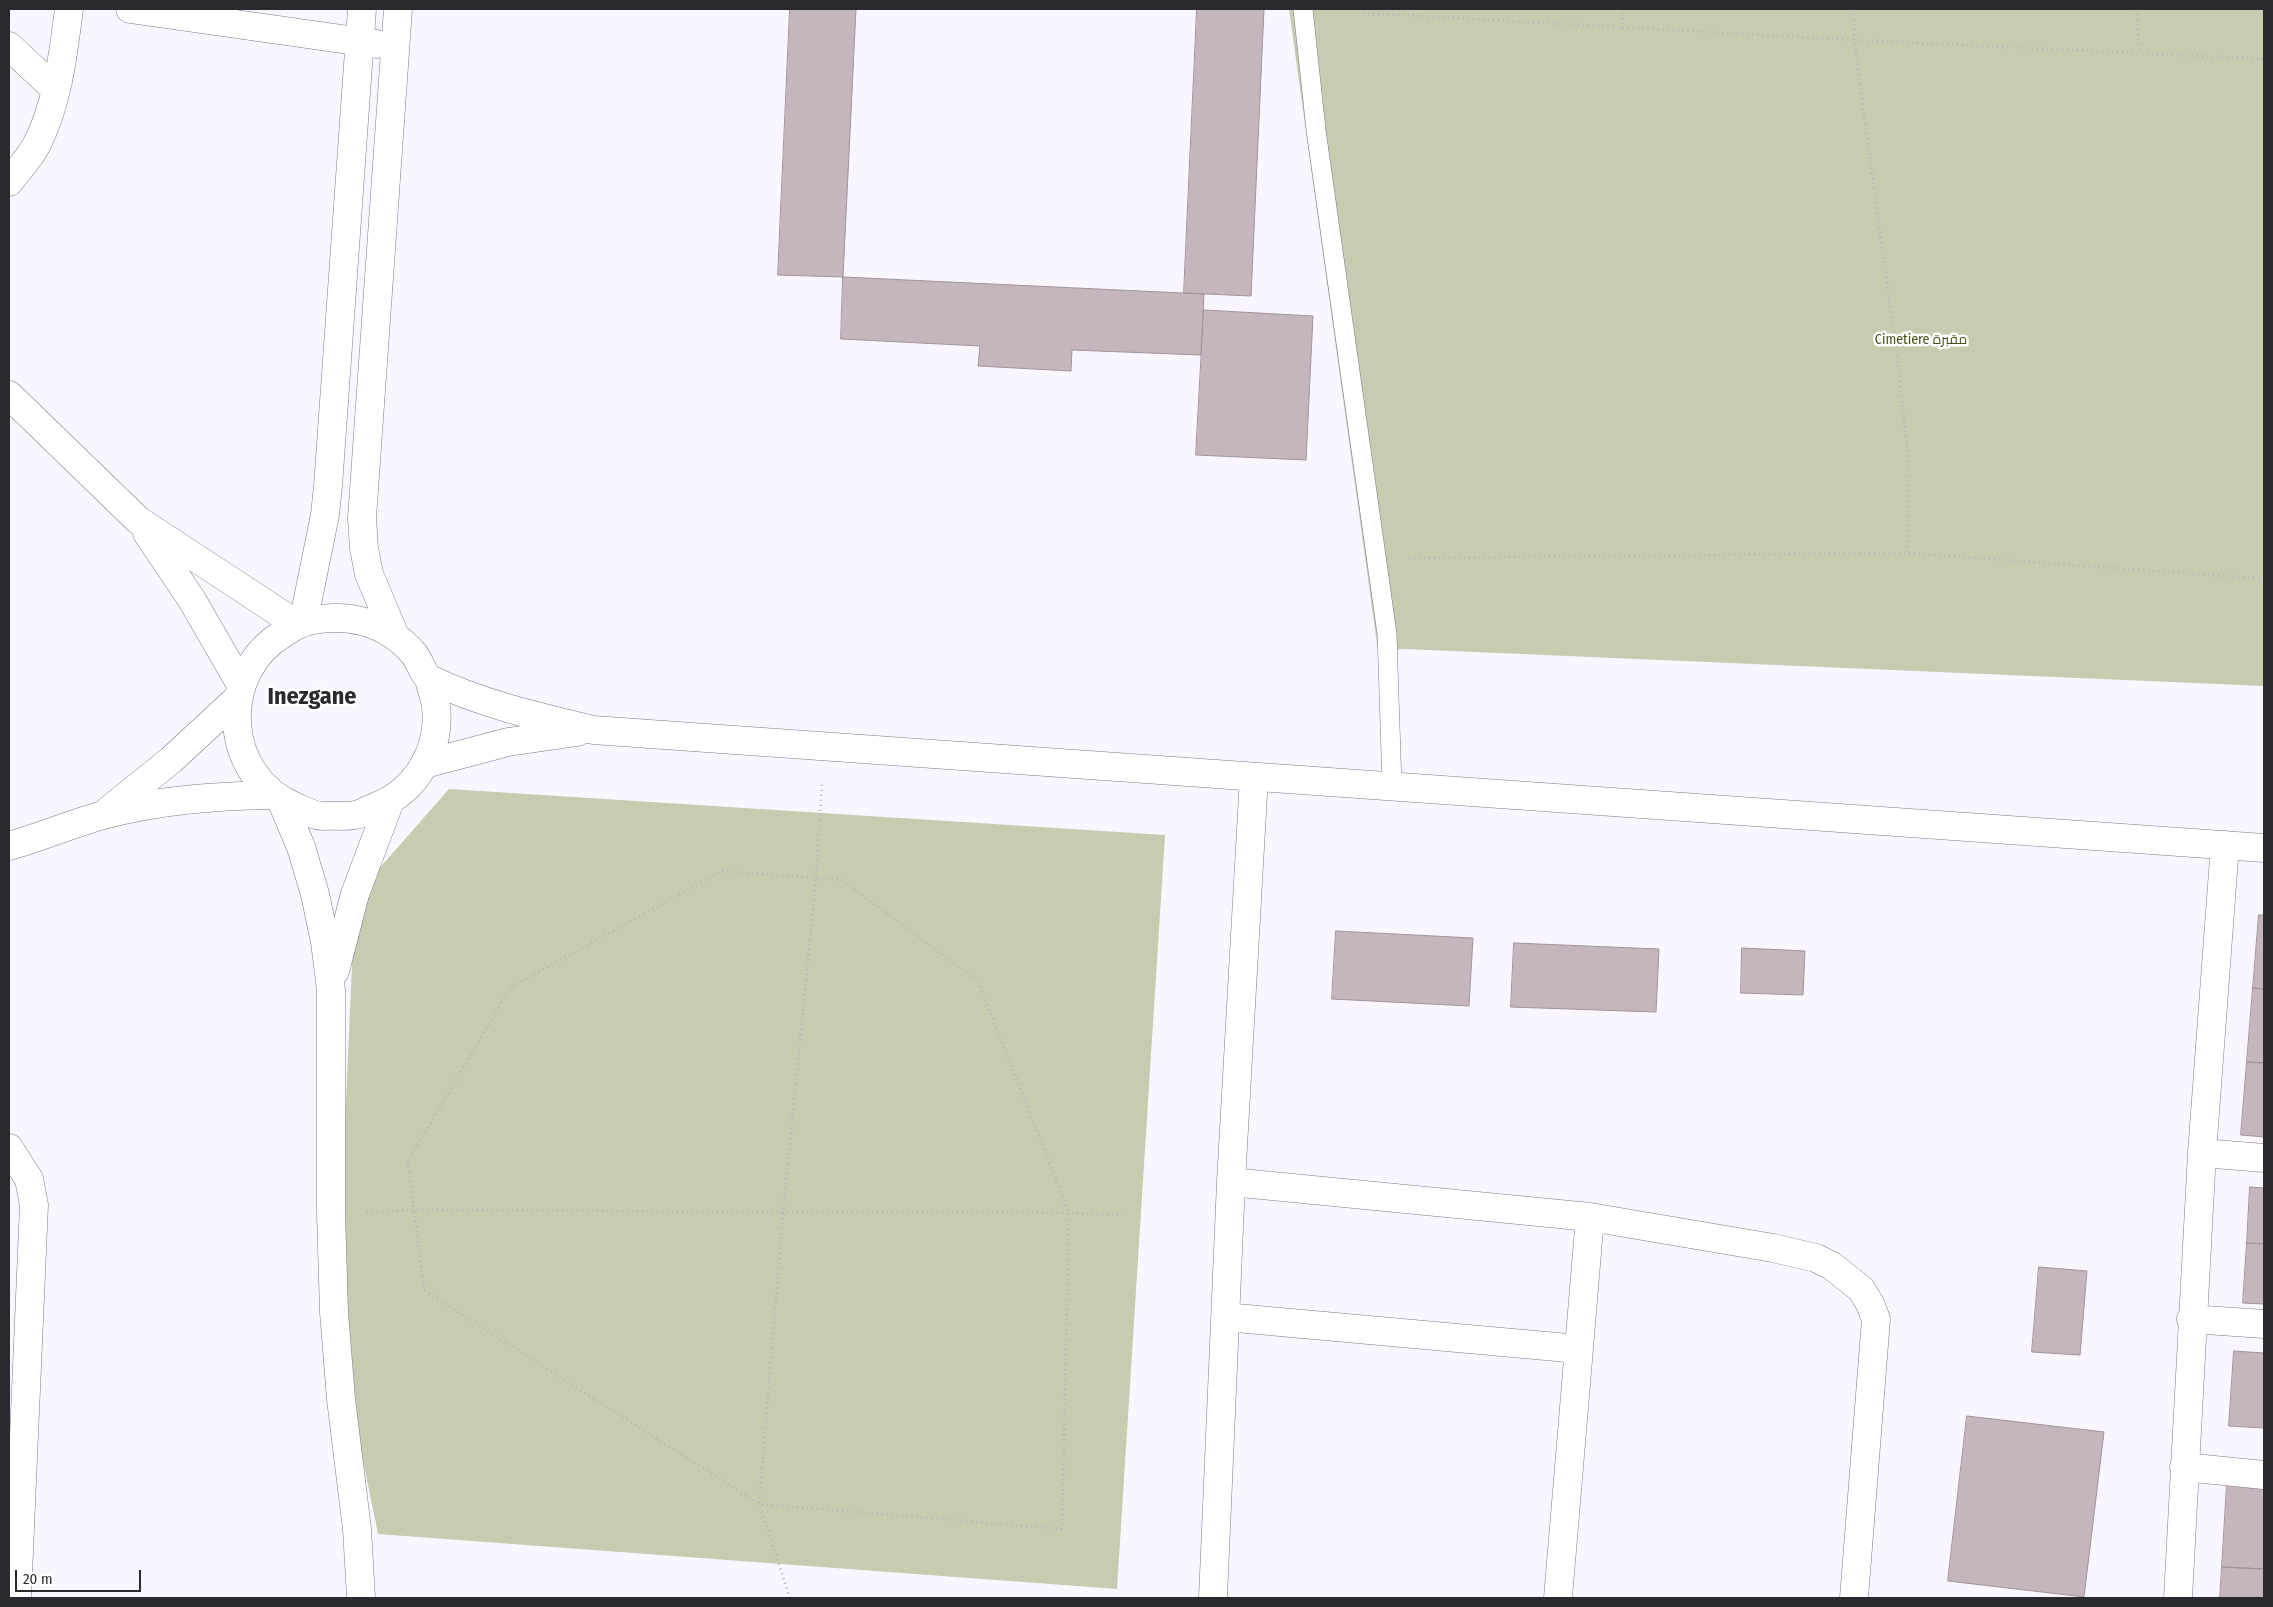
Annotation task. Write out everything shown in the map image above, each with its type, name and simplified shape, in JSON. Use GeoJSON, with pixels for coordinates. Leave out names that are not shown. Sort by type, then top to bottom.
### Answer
{"type":"FeatureCollection","features":[{"type":"Feature","properties":{"kind":"street"},"geometry":{"type":"LineString","coordinates":[[9,182],[36,146],[48,117],[63,61],[69,9]]}},
{"type":"Feature","properties":{"kind":"street"},"geometry":{"type":"LineString","coordinates":[[130,9],[360,42],[396,45]]}},
{"type":"Feature","properties":{"kind":"street"},"geometry":{"type":"LineString","coordinates":[[300,624],[325,516],[362,9]]}},
{"type":"Feature","properties":{"kind":"street"},"geometry":{"type":"LineString","coordinates":[[395,636],[370,574],[364,548],[362,518],[398,9]]}},
{"type":"Feature","properties":{"kind":"street"},"geometry":{"type":"LineString","coordinates":[[9,46],[56,90]]}},
{"type":"Feature","properties":{"kind":"street"},"geometry":{"type":"LineString","coordinates":[[9,395],[138,520],[300,624]]}},
{"type":"Feature","properties":{"kind":"street"},"geometry":{"type":"LineString","coordinates":[[102,816],[171,760],[239,692],[254,660],[273,640],[300,624],[327,618],[350,618],[374,624],[395,636],[415,655],[429,679],[436,707],[435,736],[425,764],[410,785],[390,801],[356,815],[318,816],[278,798],[257,778],[245,759],[238,736],[239,692],[192,600],[138,520]]}},
{"type":"Feature","properties":{"kind":"street"},"geometry":{"type":"LineString","coordinates":[[429,679],[510,708],[593,730],[2264,848]]}},
{"type":"Feature","properties":{"kind":"street"},"geometry":{"type":"LineString","coordinates":[[425,764],[508,742],[593,730]]}},
{"type":"Feature","properties":{"kind":"street"},"geometry":{"type":"LineString","coordinates":[[1213,1598],[1231,1182],[1254,777]]}},
{"type":"Feature","properties":{"kind":"street"},"geometry":{"type":"LineString","coordinates":[[9,846],[102,816],[187,799],[278,798]]}},
{"type":"Feature","properties":{"kind":"street"},"geometry":{"type":"LineString","coordinates":[[278,798],[301,847],[314,894],[325,942],[331,990],[331,1213],[334,1312],[341,1399],[357,1529],[361,1598]]}},
{"type":"Feature","properties":{"kind":"street"},"geometry":{"type":"LineString","coordinates":[[331,990],[355,894],[390,801]]}},
{"type":"Feature","properties":{"kind":"street"},"geometry":{"type":"LineString","coordinates":[[2178,1598],[2191,1319],[2225,845]]}},
{"type":"Feature","properties":{"kind":"street"},"geometry":{"type":"LineString","coordinates":[[9,1148],[29,1179],[34,1205],[18,1338],[21,1597]]}},
{"type":"Feature","properties":{"kind":"street"},"geometry":{"type":"LineString","coordinates":[[2202,1153],[2264,1158]]}},
{"type":"Feature","properties":{"kind":"street"},"geometry":{"type":"LineString","coordinates":[[1231,1182],[1590,1217],[1773,1248],[1816,1258],[1832,1266],[1861,1289],[1876,1319],[1854,1598]]}},
{"type":"Feature","properties":{"kind":"street"},"geometry":{"type":"LineString","coordinates":[[1558,1598],[1590,1217]]}},
{"type":"Feature","properties":{"kind":"street"},"geometry":{"type":"LineString","coordinates":[[1225,1317],[1579,1349]]}},
{"type":"Feature","properties":{"kind":"street"},"geometry":{"type":"LineString","coordinates":[[2191,1319],[2264,1324]]}},
{"type":"Feature","properties":{"kind":"street"},"geometry":{"type":"LineString","coordinates":[[2184,1467],[2264,1475]]}},
{"type":"Feature","properties":{"kind":"lane"},"geometry":{"type":"LineString","coordinates":[[1303,9],[1316,130],[1387,634],[1392,786]]}},
{"type":"Feature","properties":{"kind":"path"},"geometry":{"type":"LineString","coordinates":[[1622,29],[1623,9]]}},
{"type":"Feature","properties":{"kind":"path"},"geometry":{"type":"LineString","coordinates":[[1854,9],[1854,40],[1899,371],[1908,468],[1907,553]]}},
{"type":"Feature","properties":{"kind":"path"},"geometry":{"type":"LineString","coordinates":[[2137,9],[2139,52]]}},
{"type":"Feature","properties":{"kind":"path"},"geometry":{"type":"LineString","coordinates":[[1362,13],[1622,29],[2264,59]]}},
{"type":"Feature","properties":{"kind":"path"},"geometry":{"type":"LineString","coordinates":[[1376,558],[1907,553],[2264,579]]}},
{"type":"Feature","properties":{"kind":"path"},"geometry":{"type":"LineString","coordinates":[[790,1598],[759,1504],[783,1213],[816,878],[824,746]]}},
{"type":"Feature","properties":{"kind":"path"},"geometry":{"type":"LineString","coordinates":[[722,871],[842,880],[978,981],[1069,1213],[1062,1529],[759,1504],[424,1290],[414,1210],[408,1161],[511,987],[722,871]]}},
{"type":"Feature","properties":{"kind":"path"},"geometry":{"type":"LineString","coordinates":[[331,1213],[414,1210],[1069,1213],[1125,1216]]}},
{"type":"Feature","properties":{"kind":"green space","name":"Cimetiere مقبرة"},"geometry":{"type":"Polygon","coordinates":[[[1289,9],[2264,9],[2264,686],[1405,649],[1378,651],[1289,9]]]}},
{"type":"Feature","properties":{"kind":"green space"},"geometry":{"type":"Polygon","coordinates":[[[449,789],[1165,835],[1117,1589],[378,1534],[336,1328],[355,896],[449,789]]]}},
{"type":"Feature","properties":{"kind":"building"},"geometry":{"type":"Polygon","coordinates":[[[790,9],[856,9],[843,277],[778,275],[790,9]]]}},
{"type":"Feature","properties":{"kind":"building"},"geometry":{"type":"Polygon","coordinates":[[[1197,9],[1264,9],[1251,296],[1184,293],[1197,9]]]}},
{"type":"Feature","properties":{"kind":"building"},"geometry":{"type":"Polygon","coordinates":[[[843,277],[1204,294],[1201,355],[1072,350],[1071,371],[978,366],[980,346],[841,339],[843,277]]]}},
{"type":"Feature","properties":{"kind":"building"},"geometry":{"type":"Polygon","coordinates":[[[1204,310],[1313,316],[1306,460],[1196,455],[1204,310]]]}},
{"type":"Feature","properties":{"kind":"building"},"geometry":{"type":"Polygon","coordinates":[[[2259,915],[2264,915],[2264,989],[2253,988],[2259,915]]]}},
{"type":"Feature","properties":{"kind":"building"},"geometry":{"type":"Polygon","coordinates":[[[1336,931],[1473,938],[1469,1006],[1332,999],[1336,931]]]}},
{"type":"Feature","properties":{"kind":"building"},"geometry":{"type":"Polygon","coordinates":[[[1514,943],[1659,949],[1656,1012],[1511,1007],[1514,943]]]}},
{"type":"Feature","properties":{"kind":"building"},"geometry":{"type":"Polygon","coordinates":[[[1742,948],[1805,951],[1803,995],[1741,993],[1742,948]]]}},
{"type":"Feature","properties":{"kind":"building"},"geometry":{"type":"Polygon","coordinates":[[[2253,988],[2264,989],[2264,1063],[2247,1062],[2253,988]]]}},
{"type":"Feature","properties":{"kind":"building"},"geometry":{"type":"Polygon","coordinates":[[[2247,1062],[2264,1063],[2264,1137],[2241,1135],[2247,1062]]]}},
{"type":"Feature","properties":{"kind":"building"},"geometry":{"type":"Polygon","coordinates":[[[2250,1187],[2264,1188],[2264,1244],[2247,1243],[2250,1187]]]}},
{"type":"Feature","properties":{"kind":"building"},"geometry":{"type":"Polygon","coordinates":[[[2247,1243],[2264,1244],[2264,1304],[2243,1303],[2247,1243]]]}},
{"type":"Feature","properties":{"kind":"building"},"geometry":{"type":"Polygon","coordinates":[[[2039,1267],[2087,1271],[2080,1355],[2032,1352],[2039,1267]]]}},
{"type":"Feature","properties":{"kind":"building"},"geometry":{"type":"Polygon","coordinates":[[[2234,1351],[2264,1353],[2264,1428],[2229,1426],[2234,1351]]]}},
{"type":"Feature","properties":{"kind":"building"},"geometry":{"type":"Polygon","coordinates":[[[1967,1416],[2104,1432],[2084,1597],[1948,1581],[1967,1416]]]}},
{"type":"Feature","properties":{"kind":"building"},"geometry":{"type":"Polygon","coordinates":[[[2227,1484],[2264,1486],[2264,1569],[2222,1567],[2227,1484]]]}},
{"type":"Feature","properties":{"kind":"building"},"geometry":{"type":"Polygon","coordinates":[[[2222,1567],[2264,1569],[2264,1598],[2220,1598],[2222,1567]]]}},
{"type":"Feature","properties":{"kind":"district","name":"Inezgane"},"geometry":{"type":"Point","coordinates":[312,697]}}]}
